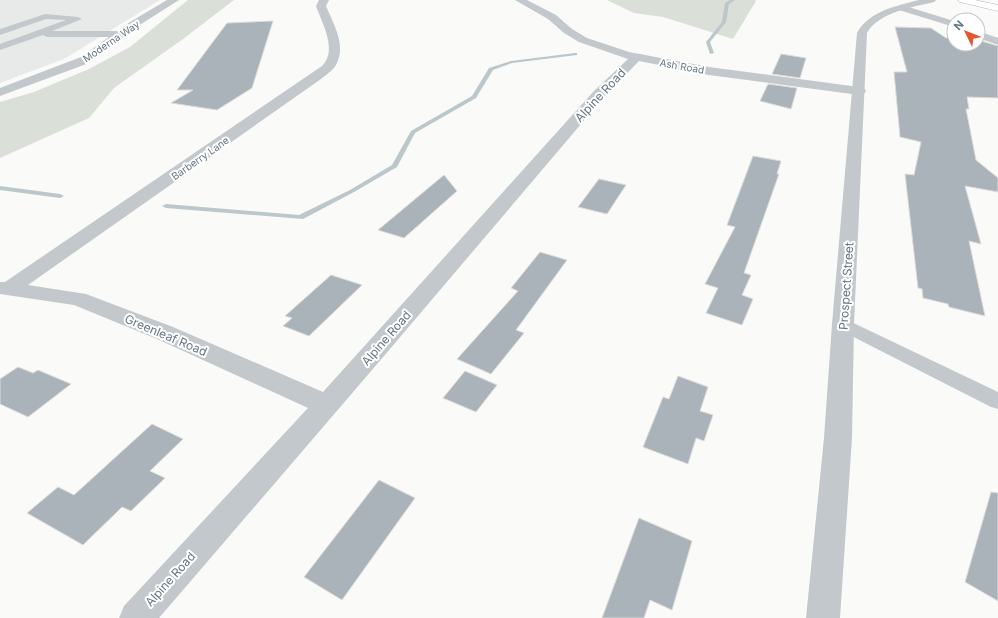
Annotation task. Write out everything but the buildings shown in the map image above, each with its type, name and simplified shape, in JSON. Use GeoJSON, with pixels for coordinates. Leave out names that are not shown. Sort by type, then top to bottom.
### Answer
{"type":"FeatureCollection","features":[{"type":"Feature","properties":{"kind":"main road"},"geometry":{"type":"LineString","coordinates":[[963,0],[998,8]]}},
{"type":"Feature","properties":{"kind":"street","name":"Moderna Way"},"geometry":{"type":"LineString","coordinates":[[0,92],[85,60],[98,52],[120,34],[174,0]]}},
{"type":"Feature","properties":{"kind":"street","name":"Barberry Lane"},"geometry":{"type":"LineString","coordinates":[[5,288],[183,170],[317,76],[330,64],[334,55],[334,39],[321,6],[324,0]]}},
{"type":"Feature","properties":{"kind":"street","name":"Ash Road"},"geometry":{"type":"LineString","coordinates":[[520,0],[552,17],[568,31],[583,40],[636,57],[709,71],[859,91]]}},
{"type":"Feature","properties":{"kind":"street","name":"Prospect Street"},"geometry":{"type":"LineString","coordinates":[[823,618],[838,438],[843,324],[864,29],[877,18],[902,8],[931,0]]}},
{"type":"Feature","properties":{"kind":"street"},"geometry":{"type":"LineString","coordinates":[[902,8],[946,22]]}},
{"type":"Feature","properties":{"kind":"street"},"geometry":{"type":"LineString","coordinates":[[986,37],[998,42]]}},
{"type":"Feature","properties":{"kind":"street","name":"Alpine Road"},"geometry":{"type":"LineString","coordinates":[[136,618],[376,350],[599,94],[636,57]]}},
{"type":"Feature","properties":{"kind":"street","name":"Greenleaf Road"},"geometry":{"type":"LineString","coordinates":[[5,288],[78,299],[165,333],[326,405]]}},
{"type":"Feature","properties":{"kind":"lane"},"geometry":{"type":"LineString","coordinates":[[0,47],[78,19],[45,16],[1,30]]}},
{"type":"Feature","properties":{"kind":"lane"},"geometry":{"type":"LineString","coordinates":[[1,30],[37,34],[120,34]]}},
{"type":"Feature","properties":{"kind":"lane"},"geometry":{"type":"LineString","coordinates":[[843,324],[998,401]]}},
{"type":"Feature","properties":{"kind":"shaded area"},"geometry":{"type":"Polygon","coordinates":[[[0,0],[160,0],[64,59],[0,83],[0,0]]]}},
{"type":"Feature","properties":{"kind":"shaded area"},"geometry":{"type":"Polygon","coordinates":[[[188,0],[234,0],[183,39],[114,88],[89,118],[0,158],[0,102],[34,92],[89,69],[130,47],[188,0]]]}},
{"type":"Feature","properties":{"kind":"shaded area"},"geometry":{"type":"Polygon","coordinates":[[[607,0],[756,1],[733,39],[663,17],[634,13],[607,0]]]}},
{"type":"Feature","properties":{"kind":"waterway"},"geometry":{"type":"LineString","coordinates":[[712,53],[708,42],[724,22],[727,3],[733,0]]}},
{"type":"Feature","properties":{"kind":"waterway"},"geometry":{"type":"LineString","coordinates":[[166,206],[300,217],[352,191],[395,166],[413,132],[474,97],[491,69],[511,62],[575,54]]}},
{"type":"Feature","properties":{"kind":"waterway"},"geometry":{"type":"LineString","coordinates":[[0,188],[60,196]]}}]}
